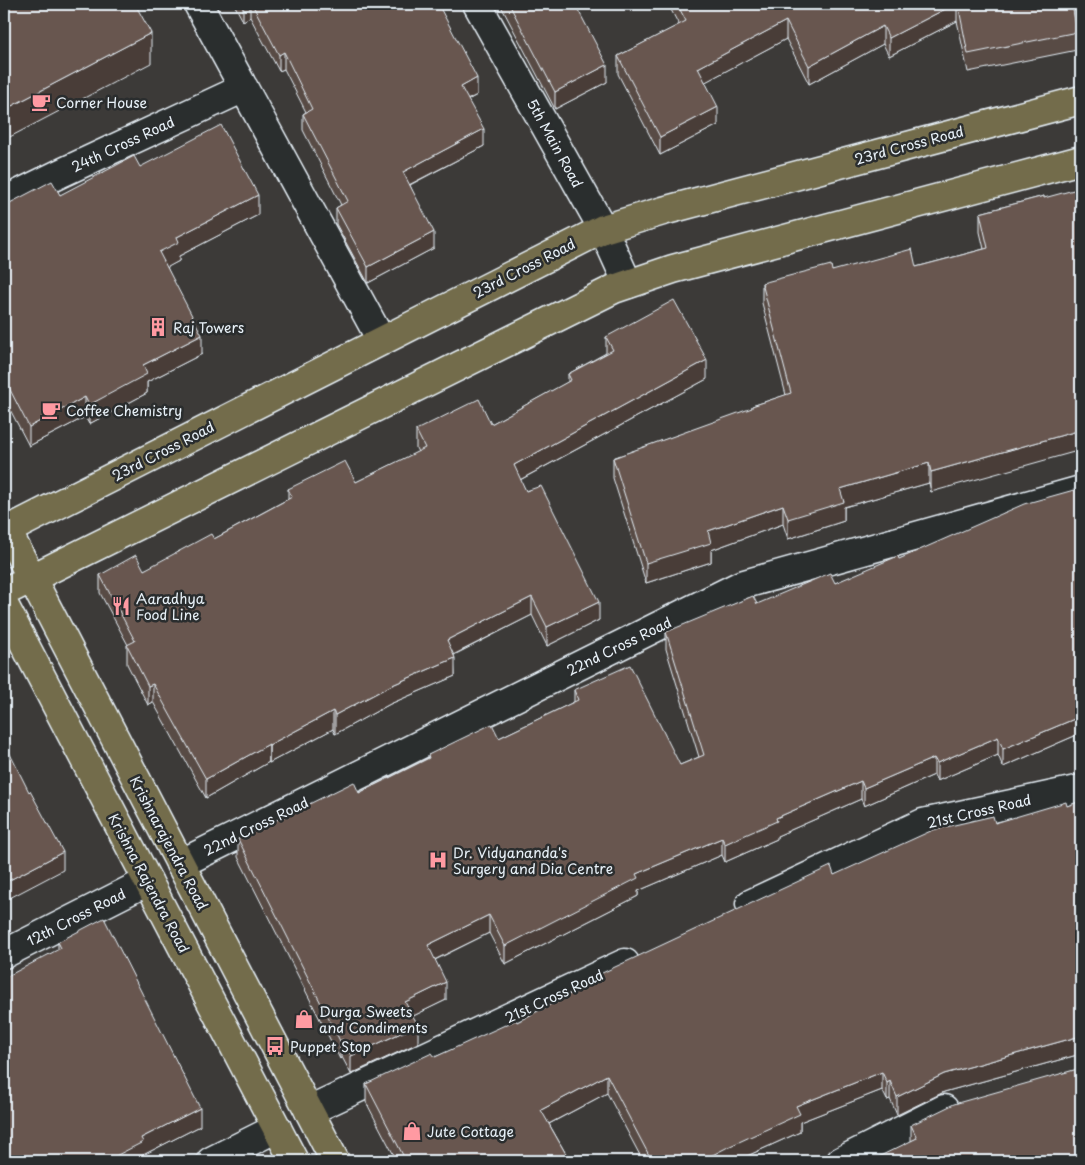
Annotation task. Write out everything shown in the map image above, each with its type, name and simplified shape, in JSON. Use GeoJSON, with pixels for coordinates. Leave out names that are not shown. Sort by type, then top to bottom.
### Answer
{"type":"FeatureCollection","features":[{"type":"Feature","properties":{"kind":"main road","name":"23rd Cross Road"},"geometry":{"type":"LineString","coordinates":[[5,529],[603,229],[663,211],[1081,100]]}},
{"type":"Feature","properties":{"kind":"main road"},"geometry":{"type":"LineString","coordinates":[[4,592],[614,289],[673,269],[1081,160]]}},
{"type":"Feature","properties":{"kind":"main road","name":"Krishnarajendra Road"},"geometry":{"type":"LineString","coordinates":[[5,529],[335,1161]]}},
{"type":"Feature","properties":{"kind":"main road","name":"Krishna Rajendra Road"},"geometry":{"type":"LineString","coordinates":[[4,605],[294,1161]]}},
{"type":"Feature","properties":{"kind":"street"},"geometry":{"type":"LineString","coordinates":[[198,4],[381,340]]}},
{"type":"Feature","properties":{"kind":"street","name":"5th Main Road"},"geometry":{"type":"LineString","coordinates":[[477,4],[603,229],[628,284]]}},
{"type":"Feature","properties":{"kind":"street","name":"24th Cross Road"},"geometry":{"type":"LineString","coordinates":[[4,201],[244,88]]}},
{"type":"Feature","properties":{"kind":"street","name":"22nd Cross Road"},"geometry":{"type":"LineString","coordinates":[[180,864],[742,585],[1081,490]]}},
{"type":"Feature","properties":{"kind":"street","name":"21st Cross Road"},"geometry":{"type":"LineString","coordinates":[[726,915],[923,823],[1081,789]]}},
{"type":"Feature","properties":{"kind":"street","name":"12th Cross Road"},"geometry":{"type":"LineString","coordinates":[[4,954],[148,880]]}},
{"type":"Feature","properties":{"kind":"street","name":"21st Cross Road"},"geometry":{"type":"LineString","coordinates":[[309,1111],[646,953]]}},
{"type":"Feature","properties":{"kind":"street"},"geometry":{"type":"LineString","coordinates":[[841,1161],[948,1108],[967,1102]]}},
{"type":"Feature","properties":{"kind":"street"},"geometry":{"type":"LineString","coordinates":[[211,1161],[277,1128]]}},
{"type":"Feature","properties":{"kind":"building","name":"Corner House"},"geometry":{"type":"Polygon","coordinates":[[[4,4],[135,4],[151,33],[4,110],[4,4]]]}},
{"type":"Feature","properties":{"kind":"building"},"geometry":{"type":"Polygon","coordinates":[[[252,4],[438,4],[477,78],[461,87],[484,129],[403,172],[434,232],[368,267],[336,208],[348,201],[303,114],[312,109],[284,52],[279,55],[252,4]]]}},
{"type":"Feature","properties":{"kind":"building"},"geometry":{"type":"Polygon","coordinates":[[[509,4],[575,4],[607,65],[555,92],[509,4]]]}},
{"type":"Feature","properties":{"kind":"building"},"geometry":{"type":"Polygon","coordinates":[[[677,4],[955,4],[889,38],[883,26],[809,66],[786,21],[698,68],[718,107],[660,137],[618,56],[686,21],[677,4]]]}},
{"type":"Feature","properties":{"kind":"building"},"geometry":{"type":"Polygon","coordinates":[[[958,4],[1072,4],[1077,32],[968,54],[958,4]]]}},
{"type":"Feature","properties":{"kind":"building"},"geometry":{"type":"Polygon","coordinates":[[[221,125],[258,195],[177,237],[179,242],[159,252],[202,335],[143,365],[147,374],[89,405],[85,397],[29,427],[4,378],[4,206],[52,181],[60,195],[134,156],[140,167],[221,125]]]}},
{"type":"Feature","properties":{"kind":"building"},"geometry":{"type":"Polygon","coordinates":[[[1081,188],[1081,430],[931,472],[929,463],[840,489],[844,502],[788,519],[783,505],[708,531],[711,543],[646,563],[613,458],[791,393],[762,283],[831,265],[832,271],[912,249],[916,267],[988,248],[980,213],[1081,188]]]}},
{"type":"Feature","properties":{"kind":"building"},"geometry":{"type":"Polygon","coordinates":[[[674,300],[707,360],[514,465],[526,491],[541,486],[599,602],[547,627],[532,597],[447,640],[455,658],[390,686],[335,715],[333,711],[206,779],[153,684],[148,686],[127,645],[135,641],[100,575],[136,555],[144,570],[211,534],[214,539],[292,497],[288,489],[345,461],[356,482],[425,448],[416,430],[479,399],[491,424],[571,380],[568,374],[613,350],[606,337],[674,300]]]}},
{"type":"Feature","properties":{"kind":"building"},"geometry":{"type":"Polygon","coordinates":[[[1081,488],[1081,723],[1079,717],[1003,749],[998,737],[937,763],[934,758],[864,788],[861,781],[776,818],[777,821],[725,844],[722,838],[636,874],[638,878],[505,946],[489,915],[428,945],[446,982],[405,1002],[418,1025],[351,1056],[342,1039],[340,1041],[238,839],[354,782],[359,793],[429,758],[428,755],[492,724],[499,738],[578,700],[574,690],[630,665],[680,765],[704,755],[666,632],[753,596],[757,604],[830,573],[835,583],[898,556],[899,559],[1024,504],[1081,488]]]}},
{"type":"Feature","properties":{"kind":"building"},"geometry":{"type":"Polygon","coordinates":[[[4,742],[29,792],[63,852],[4,883],[4,742]]]}},
{"type":"Feature","properties":{"kind":"building"},"geometry":{"type":"Polygon","coordinates":[[[1081,801],[1081,1037],[944,1074],[897,1097],[890,1081],[887,1083],[882,1072],[796,1106],[800,1114],[701,1161],[652,1161],[607,1075],[541,1110],[570,1161],[406,1161],[366,1084],[432,1053],[435,1057],[516,1020],[517,1022],[582,988],[580,985],[600,974],[831,866],[834,875],[933,830],[993,816],[995,823],[1066,802],[1067,806],[1081,801]]]}},
{"type":"Feature","properties":{"kind":"building"},"geometry":{"type":"Polygon","coordinates":[[[104,918],[200,1108],[141,1138],[143,1142],[106,1161],[4,1161],[4,978],[61,948],[58,942],[104,918]]]}},
{"type":"Feature","properties":{"kind":"building"},"geometry":{"type":"Polygon","coordinates":[[[1081,1068],[1081,1161],[870,1161],[917,1138],[911,1125],[954,1104],[1081,1068]]]}},
{"type":"Feature","properties":{"kind":"place","name":"Corner House"},"geometry":{"type":"Point","coordinates":[41,102]}},
{"type":"Feature","properties":{"kind":"place","name":"Raj Towers"},"geometry":{"type":"Point","coordinates":[158,327]}},
{"type":"Feature","properties":{"kind":"place","name":"Coffee Chemistry"},"geometry":{"type":"Point","coordinates":[51,410]}},
{"type":"Feature","properties":{"kind":"place","name":"Aaradhya Food Line"},"geometry":{"type":"Point","coordinates":[121,606]}},
{"type":"Feature","properties":{"kind":"place","name":"Dr. Vidyananda's Surgery and Dia Centre"},"geometry":{"type":"Point","coordinates":[438,860]}},
{"type":"Feature","properties":{"kind":"place","name":"Durga Sweets and Condiments"},"geometry":{"type":"Point","coordinates":[304,1019]}},
{"type":"Feature","properties":{"kind":"place","name":"Puppet Stop"},"geometry":{"type":"Point","coordinates":[275,1046]}},
{"type":"Feature","properties":{"kind":"place","name":"Jute Cottage"},"geometry":{"type":"Point","coordinates":[412,1131]}}]}
